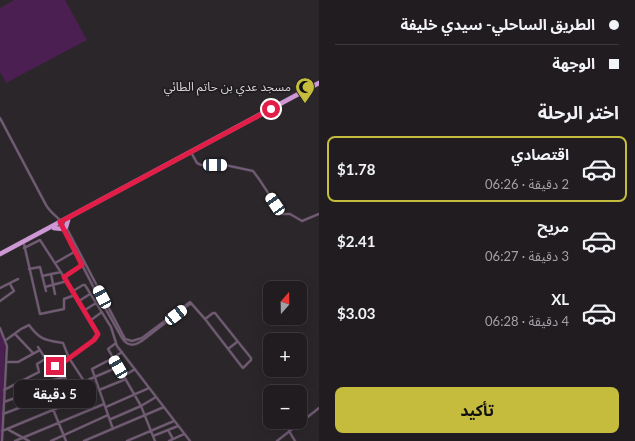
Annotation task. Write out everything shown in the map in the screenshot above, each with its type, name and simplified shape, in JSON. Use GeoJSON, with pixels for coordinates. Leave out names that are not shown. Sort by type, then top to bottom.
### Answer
{"type":"FeatureCollection","features":[{"type":"Feature","properties":{"kind":"highway"},"geometry":{"type":"LineString","coordinates":[[0,255],[319,85]]}},
{"type":"Feature","properties":{"kind":"highway"},"geometry":{"type":"LineString","coordinates":[[0,255],[24,246],[62,223],[319,85]]}},
{"type":"Feature","properties":{"kind":"street"},"geometry":{"type":"LineString","coordinates":[[0,118],[48,210],[62,223],[101,298],[125,339],[132,342],[142,339],[190,302],[243,368],[251,359],[215,313],[205,319]]}},
{"type":"Feature","properties":{"kind":"street"},"geometry":{"type":"LineString","coordinates":[[192,154],[197,163],[201,165],[225,165],[252,171],[282,214],[290,214],[302,221],[319,214]]}},
{"type":"Feature","properties":{"kind":"street"},"geometry":{"type":"LineString","coordinates":[[62,223],[82,265],[93,283]]}},
{"type":"Feature","properties":{"kind":"street"},"geometry":{"type":"LineString","coordinates":[[39,238],[98,333],[97,338],[57,367]]}},
{"type":"Feature","properties":{"kind":"street"},"geometry":{"type":"LineString","coordinates":[[24,246],[40,314],[64,309],[64,299],[75,295]]}},
{"type":"Feature","properties":{"kind":"street"},"geometry":{"type":"LineString","coordinates":[[55,263],[76,251]]}},
{"type":"Feature","properties":{"kind":"street"},"geometry":{"type":"LineString","coordinates":[[64,277],[82,265]]}},
{"type":"Feature","properties":{"kind":"street"},"geometry":{"type":"LineString","coordinates":[[29,269],[39,267],[46,291]]}},
{"type":"Feature","properties":{"kind":"street"},"geometry":{"type":"LineString","coordinates":[[42,276],[61,272]]}},
{"type":"Feature","properties":{"kind":"street"},"geometry":{"type":"LineString","coordinates":[[51,274],[55,294]]}},
{"type":"Feature","properties":{"kind":"street"},"geometry":{"type":"LineString","coordinates":[[0,288],[18,279]]}},
{"type":"Feature","properties":{"kind":"street"},"geometry":{"type":"LineString","coordinates":[[45,287],[67,282]]}},
{"type":"Feature","properties":{"kind":"street"},"geometry":{"type":"LineString","coordinates":[[0,301],[14,291],[10,284]]}},
{"type":"Feature","properties":{"kind":"street"},"geometry":{"type":"LineString","coordinates":[[73,291],[84,284],[111,327],[116,343],[122,352],[190,441]]}},
{"type":"Feature","properties":{"kind":"street"},"geometry":{"type":"LineString","coordinates":[[79,301],[90,294]]}},
{"type":"Feature","properties":{"kind":"street"},"geometry":{"type":"LineString","coordinates":[[85,310],[96,303]]}},
{"type":"Feature","properties":{"kind":"street"},"geometry":{"type":"LineString","coordinates":[[90,320],[102,312]]}},
{"type":"Feature","properties":{"kind":"street"},"geometry":{"type":"LineString","coordinates":[[6,340],[29,325],[36,334],[43,339],[50,342],[63,343],[69,358],[84,382]]}},
{"type":"Feature","properties":{"kind":"street"},"geometry":{"type":"LineString","coordinates":[[0,328],[6,340],[2,441]]}},
{"type":"Feature","properties":{"kind":"street"},"geometry":{"type":"LineString","coordinates":[[15,334],[33,353]]}},
{"type":"Feature","properties":{"kind":"street"},"geometry":{"type":"LineString","coordinates":[[228,349],[237,342]]}},
{"type":"Feature","properties":{"kind":"street"},"geometry":{"type":"LineString","coordinates":[[116,343],[108,349],[141,406],[155,441]]}},
{"type":"Feature","properties":{"kind":"street"},"geometry":{"type":"LineString","coordinates":[[38,347],[45,359],[61,368],[66,377],[68,389]]}},
{"type":"Feature","properties":{"kind":"street"},"geometry":{"type":"LineString","coordinates":[[6,362],[18,362],[40,350]]}},
{"type":"Feature","properties":{"kind":"street"},"geometry":{"type":"LineString","coordinates":[[113,428],[94,378],[92,368],[122,352]]}},
{"type":"Feature","properties":{"kind":"street"},"geometry":{"type":"LineString","coordinates":[[4,390],[39,372],[37,364],[45,359]]}},
{"type":"Feature","properties":{"kind":"street"},"geometry":{"type":"LineString","coordinates":[[3,414],[68,389],[118,367]]}},
{"type":"Feature","properties":{"kind":"street"},"geometry":{"type":"LineString","coordinates":[[124,376],[135,369]]}},
{"type":"Feature","properties":{"kind":"street"},"geometry":{"type":"LineString","coordinates":[[4,402],[44,388],[53,380],[66,377]]}},
{"type":"Feature","properties":{"kind":"street"},"geometry":{"type":"LineString","coordinates":[[99,390],[126,379]]}},
{"type":"Feature","properties":{"kind":"street"},"geometry":{"type":"LineString","coordinates":[[44,388],[66,441]]}},
{"type":"Feature","properties":{"kind":"street"},"geometry":{"type":"LineString","coordinates":[[106,407],[149,388]]}},
{"type":"Feature","properties":{"kind":"street"},"geometry":{"type":"LineString","coordinates":[[110,420],[141,406],[156,397]]}},
{"type":"Feature","properties":{"kind":"street"},"geometry":{"type":"LineString","coordinates":[[2,431],[72,402]]}},
{"type":"Feature","properties":{"kind":"street"},"geometry":{"type":"LineString","coordinates":[[15,441],[104,404]]}},
{"type":"Feature","properties":{"kind":"street"},"geometry":{"type":"LineString","coordinates":[[84,441],[164,407]]}},
{"type":"Feature","properties":{"kind":"street"},"geometry":{"type":"LineString","coordinates":[[277,441],[319,408]]}},
{"type":"Feature","properties":{"kind":"street"},"geometry":{"type":"LineString","coordinates":[[51,441],[108,415]]}},
{"type":"Feature","properties":{"kind":"street"},"geometry":{"type":"LineString","coordinates":[[127,441],[174,421]]}},
{"type":"Feature","properties":{"kind":"street"},"geometry":{"type":"LineString","coordinates":[[153,436],[178,426]]}},
{"type":"Feature","properties":{"kind":"street"},"geometry":{"type":"LineString","coordinates":[[7,429],[29,441]]}},
{"type":"Feature","properties":{"kind":"street"},"geometry":{"type":"LineString","coordinates":[[168,430],[172,440]]}},
{"type":"Feature","properties":{"kind":"street"},"geometry":{"type":"LineString","coordinates":[[289,431],[295,441]]}},
{"type":"Feature","properties":{"kind":"street"},"geometry":{"type":"LineString","coordinates":[[169,441],[184,434]]}},
{"type":"Feature","properties":{"kind":"street"},"geometry":{"type":"LineString","coordinates":[[179,436],[181,441]]}},
{"type":"Feature","properties":{"kind":"shaded area"},"geometry":{"type":"Polygon","coordinates":[[[14,0],[65,0],[87,40],[6,83],[0,72],[0,8],[14,0]]]}},
{"type":"Feature","properties":{"kind":"shaded area"},"geometry":{"type":"Polygon","coordinates":[[[0,331],[5,344],[1,441],[0,441],[0,331]]]}},
{"type":"Feature","properties":{"kind":"place","name":"مسجد عدي بن حاتم الطائي"},"geometry":{"type":"Point","coordinates":[305,104]}},
{"type":"Feature","properties":{"kind":"route"},"geometry":{"type":"LineString","coordinates":[[55,366],[57,367],[97,338],[98,334],[64,277],[82,265],[60,222],[271,109]]}}]}
